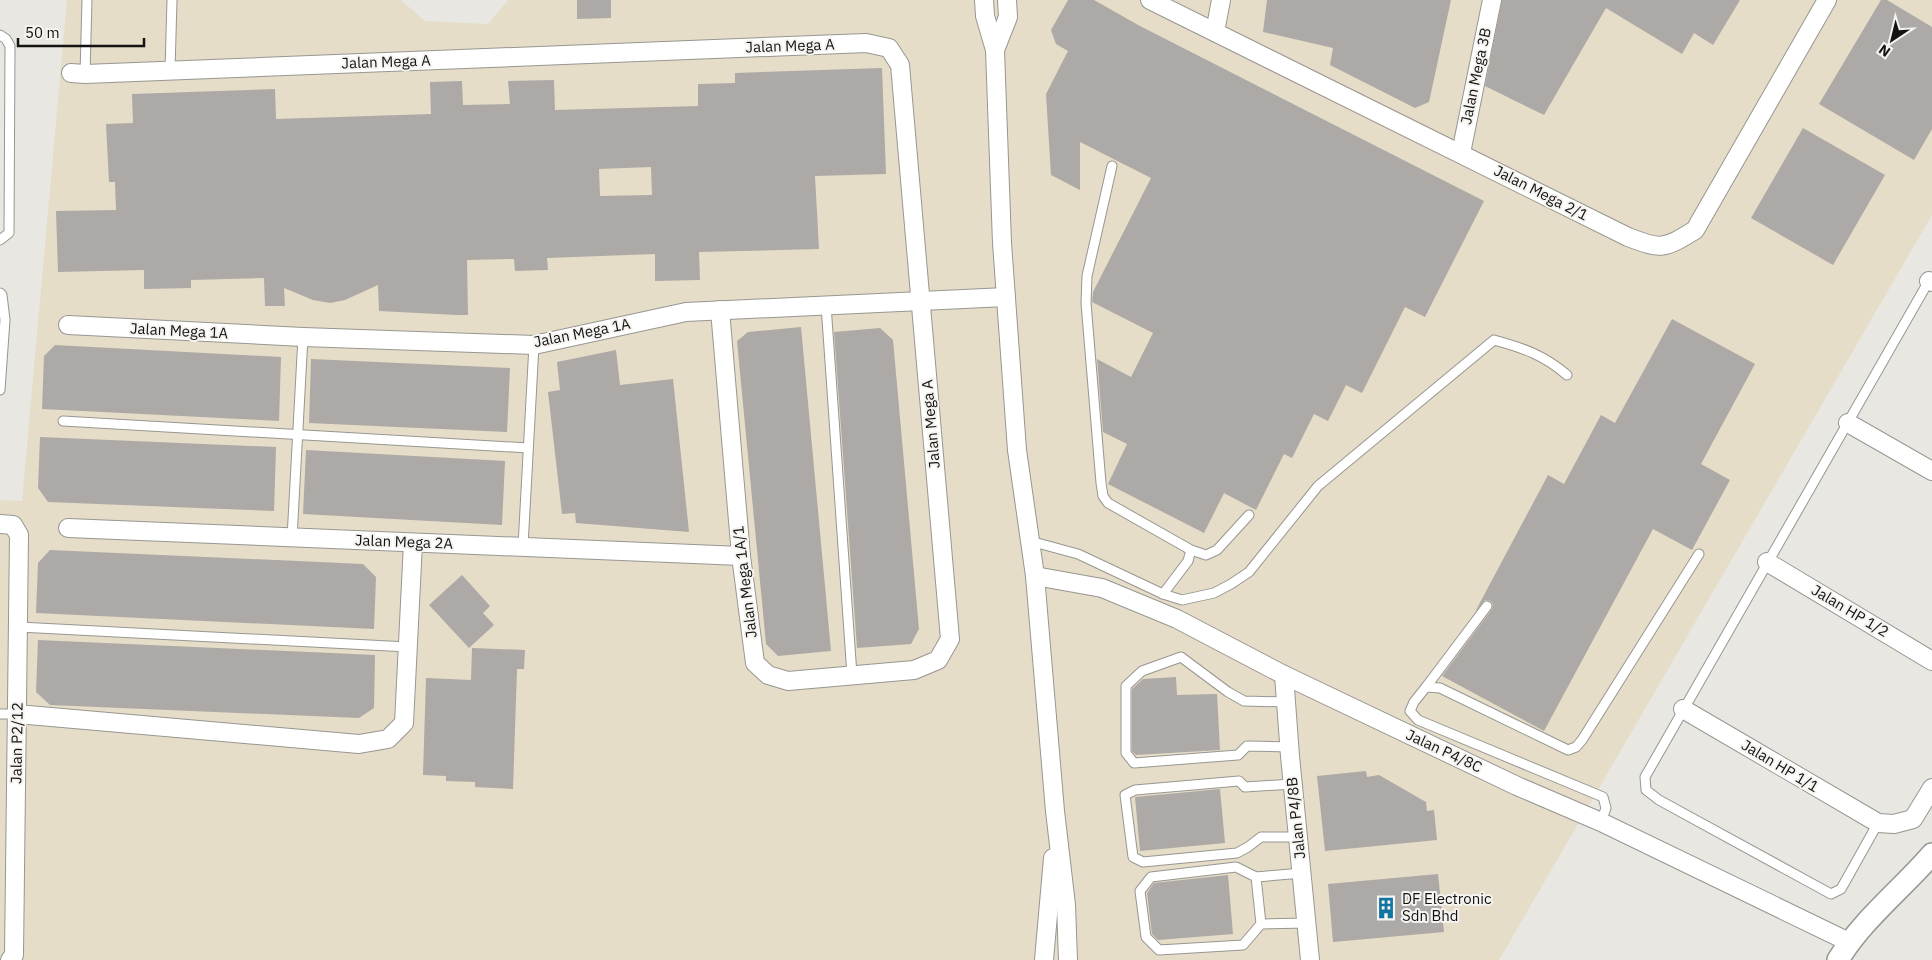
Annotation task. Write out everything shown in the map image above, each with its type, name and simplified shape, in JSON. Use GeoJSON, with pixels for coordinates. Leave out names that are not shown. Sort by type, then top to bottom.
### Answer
{"type":"FeatureCollection","features":[{"type":"Feature","properties":{"kind":"street"},"geometry":{"type":"LineString","coordinates":[[984,0],[985,16],[995,50],[1002,243],[1017,450],[1035,576],[1041,659],[1066,905],[1068,960]]}},
{"type":"Feature","properties":{"kind":"street"},"geometry":{"type":"LineString","coordinates":[[995,50],[1008,17],[1007,0]]}},
{"type":"Feature","properties":{"kind":"street","name":"Jalan Mega 2/1"},"geometry":{"type":"LineString","coordinates":[[1150,0],[1628,237],[1652,246],[1671,245],[1695,230],[1827,0]]}},
{"type":"Feature","properties":{"kind":"street"},"geometry":{"type":"LineString","coordinates":[[1215,32],[1221,0]]}},
{"type":"Feature","properties":{"kind":"street","name":"Jalan Mega 3B"},"geometry":{"type":"LineString","coordinates":[[1460,153],[1492,0]]}},
{"type":"Feature","properties":{"kind":"street","name":"Jalan Mega A"},"geometry":{"type":"LineString","coordinates":[[78,73],[866,44],[889,48],[900,65],[950,639],[938,660]]}},
{"type":"Feature","properties":{"kind":"street","name":"Jalan Mega 1A"},"geometry":{"type":"LineString","coordinates":[[68,325],[303,337],[534,345],[686,312],[1006,297]]}},
{"type":"Feature","properties":{"kind":"street","name":"Jalan Mega 1A/1"},"geometry":{"type":"LineString","coordinates":[[720,310],[740,556],[755,663],[768,675],[788,680],[914,670],[938,660]]}},
{"type":"Feature","properties":{"kind":"street"},"geometry":{"type":"LineString","coordinates":[[1848,423],[1932,471]]}},
{"type":"Feature","properties":{"kind":"street","name":"Jalan P2/12"},"geometry":{"type":"LineString","coordinates":[[6,525],[19,535],[19,627],[8,714],[14,955],[10,960]]}},
{"type":"Feature","properties":{"kind":"street","name":"Jalan Mega 2A"},"geometry":{"type":"LineString","coordinates":[[68,528],[740,556]]}},
{"type":"Feature","properties":{"kind":"street"},"geometry":{"type":"LineString","coordinates":[[8,714],[359,744],[388,739],[404,723],[413,543]]}},
{"type":"Feature","properties":{"kind":"street","name":"Jalan HP 1/2"},"geometry":{"type":"LineString","coordinates":[[1767,562],[1932,661]]}},
{"type":"Feature","properties":{"kind":"street","name":"Jalan P4/8C"},"geometry":{"type":"LineString","coordinates":[[1035,576],[1102,588],[1177,619],[1284,675],[1516,786],[1602,822],[1849,942]]}},
{"type":"Feature","properties":{"kind":"street","name":"Jalan P4/8B"},"geometry":{"type":"LineString","coordinates":[[1284,675],[1292,784],[1310,960]]}},
{"type":"Feature","properties":{"kind":"street","name":"Jalan HP 1/1"},"geometry":{"type":"LineString","coordinates":[[1683,709],[1878,824]]}},
{"type":"Feature","properties":{"kind":"street"},"geometry":{"type":"LineString","coordinates":[[1878,824],[1894,824],[1913,819],[1932,788]]}},
{"type":"Feature","properties":{"kind":"street"},"geometry":{"type":"LineString","coordinates":[[1044,960],[1057,826]]}},
{"type":"Feature","properties":{"kind":"street"},"geometry":{"type":"LineString","coordinates":[[1838,960],[1857,932],[1909,881],[1932,854]]}},
{"type":"Feature","properties":{"kind":"lane"},"geometry":{"type":"LineString","coordinates":[[78,73],[87,0]]}},
{"type":"Feature","properties":{"kind":"lane"},"geometry":{"type":"LineString","coordinates":[[170,70],[172,0]]}},
{"type":"Feature","properties":{"kind":"lane"},"geometry":{"type":"LineString","coordinates":[[0,35],[6,39],[10,46],[9,233],[0,240]]}},
{"type":"Feature","properties":{"kind":"lane"},"geometry":{"type":"LineString","coordinates":[[1112,166],[1087,276],[1086,303],[1103,496],[1108,503],[1191,550],[1206,555],[1217,550],[1249,516]]}},
{"type":"Feature","properties":{"kind":"lane"},"geometry":{"type":"LineString","coordinates":[[1878,824],[1841,889],[1831,894],[1659,800],[1646,790],[1645,777],[1931,280]]}},
{"type":"Feature","properties":{"kind":"lane"},"geometry":{"type":"LineString","coordinates":[[0,293],[2,295],[5,320],[0,390]]}},
{"type":"Feature","properties":{"kind":"lane"},"geometry":{"type":"LineString","coordinates":[[826,305],[852,675]]}},
{"type":"Feature","properties":{"kind":"lane"},"geometry":{"type":"LineString","coordinates":[[292,538],[303,337]]}},
{"type":"Feature","properties":{"kind":"lane"},"geometry":{"type":"LineString","coordinates":[[1030,541],[1078,554],[1163,594],[1182,600],[1214,593],[1249,572],[1318,486],[1494,340],[1528,350],[1552,362],[1567,376]]}},
{"type":"Feature","properties":{"kind":"lane"},"geometry":{"type":"LineString","coordinates":[[523,546],[534,345]]}},
{"type":"Feature","properties":{"kind":"lane"},"geometry":{"type":"LineString","coordinates":[[63,421],[528,448]]}},
{"type":"Feature","properties":{"kind":"lane"},"geometry":{"type":"LineString","coordinates":[[1163,594],[1188,561],[1191,550]]}},
{"type":"Feature","properties":{"kind":"lane"},"geometry":{"type":"LineString","coordinates":[[1426,687],[1440,688],[1568,750],[1576,747],[1699,554]]}},
{"type":"Feature","properties":{"kind":"lane"},"geometry":{"type":"LineString","coordinates":[[1488,606],[1414,702],[1410,711],[1418,720],[1603,797],[1606,808],[1602,822]]}},
{"type":"Feature","properties":{"kind":"lane"},"geometry":{"type":"LineString","coordinates":[[19,627],[408,647]]}},
{"type":"Feature","properties":{"kind":"lane"},"geometry":{"type":"LineString","coordinates":[[1286,702],[1244,701],[1228,692],[1181,657],[1142,671],[1126,686],[1126,754],[1134,763],[1238,755],[1247,746],[1289,747]]}},
{"type":"Feature","properties":{"kind":"lane"},"geometry":{"type":"LineString","coordinates":[[1292,784],[1245,787],[1239,781],[1135,790],[1125,796],[1133,857],[1143,862],[1237,853],[1248,848],[1262,837],[1298,837]]}},
{"type":"Feature","properties":{"kind":"lane"},"geometry":{"type":"LineString","coordinates":[[1302,873],[1256,877],[1236,867],[1151,878],[1140,891],[1146,937],[1158,950],[1243,944],[1261,924],[1307,924]]}},
{"type":"Feature","properties":{"kind":"lane"},"geometry":{"type":"LineString","coordinates":[[1256,877],[1261,924]]}},
{"type":"Feature","properties":{"kind":"shaded area"},"geometry":{"type":"Polygon","coordinates":[[[67,0],[401,0],[425,21],[488,24],[508,0],[1932,0],[1932,215],[1499,960],[0,960],[0,500],[22,501],[67,0]]]}},
{"type":"Feature","properties":{"kind":"building"},"geometry":{"type":"Polygon","coordinates":[[[577,0],[611,0],[611,18],[577,19],[577,0]]]}},
{"type":"Feature","properties":{"kind":"building"},"geometry":{"type":"Polygon","coordinates":[[[1068,0],[1094,0],[1140,26],[1484,201],[1425,317],[1405,307],[1362,393],[1346,385],[1328,421],[1314,414],[1292,458],[1284,454],[1256,510],[1224,493],[1204,533],[1108,484],[1127,444],[1103,432],[1097,359],[1131,377],[1153,333],[1092,302],[1093,292],[1151,178],[1080,142],[1080,190],[1051,175],[1046,94],[1068,51],[1056,44],[1051,30],[1068,0]]]}},
{"type":"Feature","properties":{"kind":"building"},"geometry":{"type":"Polygon","coordinates":[[[1267,0],[1451,0],[1429,102],[1415,108],[1330,65],[1333,48],[1263,32],[1267,0]]]}},
{"type":"Feature","properties":{"kind":"building"},"geometry":{"type":"Polygon","coordinates":[[[1502,0],[1740,0],[1713,45],[1694,33],[1682,54],[1606,8],[1544,115],[1485,86],[1502,0]]]}},
{"type":"Feature","properties":{"kind":"building"},"geometry":{"type":"Polygon","coordinates":[[[1881,0],[1887,0],[1932,27],[1932,129],[1914,160],[1819,104],[1881,0]]]}},
{"type":"Feature","properties":{"kind":"building"},"geometry":{"type":"Polygon","coordinates":[[[882,68],[886,174],[815,176],[819,249],[699,252],[700,280],[655,281],[655,254],[547,258],[548,270],[515,271],[514,259],[467,260],[468,315],[379,311],[378,285],[345,300],[330,303],[313,300],[284,288],[285,306],[265,306],[264,278],[191,280],[191,288],[144,289],[144,270],[58,272],[56,211],[116,210],[115,182],[109,182],[106,124],[133,123],[132,94],[275,89],[276,119],[431,114],[430,82],[462,81],[463,105],[510,104],[508,81],[554,80],[555,110],[698,106],[698,84],[735,83],[735,73],[882,68]],[[651,167],[599,169],[600,196],[652,195],[651,167]]]}},
{"type":"Feature","properties":{"kind":"building"},"geometry":{"type":"Polygon","coordinates":[[[1803,128],[1885,175],[1833,265],[1751,218],[1803,128]]]}},
{"type":"Feature","properties":{"kind":"building"},"geometry":{"type":"Polygon","coordinates":[[[1672,319],[1755,364],[1701,464],[1730,480],[1692,550],[1653,529],[1544,731],[1442,676],[1492,609],[1493,604],[1491,601],[1485,600],[1475,612],[1548,475],[1564,484],[1601,415],[1615,423],[1672,319]]]}},
{"type":"Feature","properties":{"kind":"building"},"geometry":{"type":"Polygon","coordinates":[[[801,327],[831,651],[778,656],[766,644],[737,341],[748,332],[801,327]]]}},
{"type":"Feature","properties":{"kind":"building"},"geometry":{"type":"Polygon","coordinates":[[[880,328],[893,340],[919,629],[911,644],[857,648],[834,332],[880,328]]]}},
{"type":"Feature","properties":{"kind":"building"},"geometry":{"type":"Polygon","coordinates":[[[55,345],[281,357],[279,421],[42,409],[44,356],[55,345]]]}},
{"type":"Feature","properties":{"kind":"building"},"geometry":{"type":"Polygon","coordinates":[[[616,350],[620,385],[673,379],[689,532],[576,523],[575,513],[562,514],[548,392],[560,390],[557,362],[616,350]]]}},
{"type":"Feature","properties":{"kind":"building"},"geometry":{"type":"Polygon","coordinates":[[[311,359],[510,368],[507,432],[309,423],[311,359]]]}},
{"type":"Feature","properties":{"kind":"building"},"geometry":{"type":"Polygon","coordinates":[[[40,437],[276,447],[274,511],[48,502],[38,488],[40,437]]]}},
{"type":"Feature","properties":{"kind":"building"},"geometry":{"type":"Polygon","coordinates":[[[306,450],[505,461],[502,525],[303,514],[306,450]]]}},
{"type":"Feature","properties":{"kind":"building"},"geometry":{"type":"Polygon","coordinates":[[[50,550],[363,564],[376,577],[374,629],[36,613],[38,563],[50,550]]]}},
{"type":"Feature","properties":{"kind":"building"},"geometry":{"type":"Polygon","coordinates":[[[462,575],[490,606],[483,613],[494,625],[469,648],[429,605],[462,575]]]}},
{"type":"Feature","properties":{"kind":"building"},"geometry":{"type":"Polygon","coordinates":[[[38,640],[375,655],[374,708],[359,718],[50,705],[36,692],[38,640]]]}},
{"type":"Feature","properties":{"kind":"building"},"geometry":{"type":"Polygon","coordinates":[[[472,648],[525,650],[524,669],[517,669],[513,789],[475,787],[475,782],[446,781],[446,776],[423,775],[426,678],[471,680],[472,648]]]}},
{"type":"Feature","properties":{"kind":"building"},"geometry":{"type":"Polygon","coordinates":[[[1176,677],[1177,695],[1217,694],[1220,750],[1136,755],[1132,751],[1132,689],[1143,679],[1176,677]]]}},
{"type":"Feature","properties":{"kind":"building"},"geometry":{"type":"Polygon","coordinates":[[[1366,771],[1367,777],[1379,775],[1426,802],[1427,811],[1434,810],[1437,840],[1325,851],[1317,776],[1366,771]]]}},
{"type":"Feature","properties":{"kind":"building"},"geometry":{"type":"Polygon","coordinates":[[[1220,789],[1225,843],[1140,851],[1135,797],[1220,789]]]}},
{"type":"Feature","properties":{"kind":"building","name":"DF Electronic Sdn Bhd"},"geometry":{"type":"Polygon","coordinates":[[[1438,874],[1444,932],[1333,942],[1328,884],[1438,874]]]}},
{"type":"Feature","properties":{"kind":"building"},"geometry":{"type":"Polygon","coordinates":[[[1228,875],[1233,934],[1158,940],[1152,934],[1147,893],[1154,883],[1228,875]]]}},
{"type":"Feature","properties":{"kind":"place","name":"DF Electronic Sdn Bhd"},"geometry":{"type":"Point","coordinates":[1386,908]}}]}
